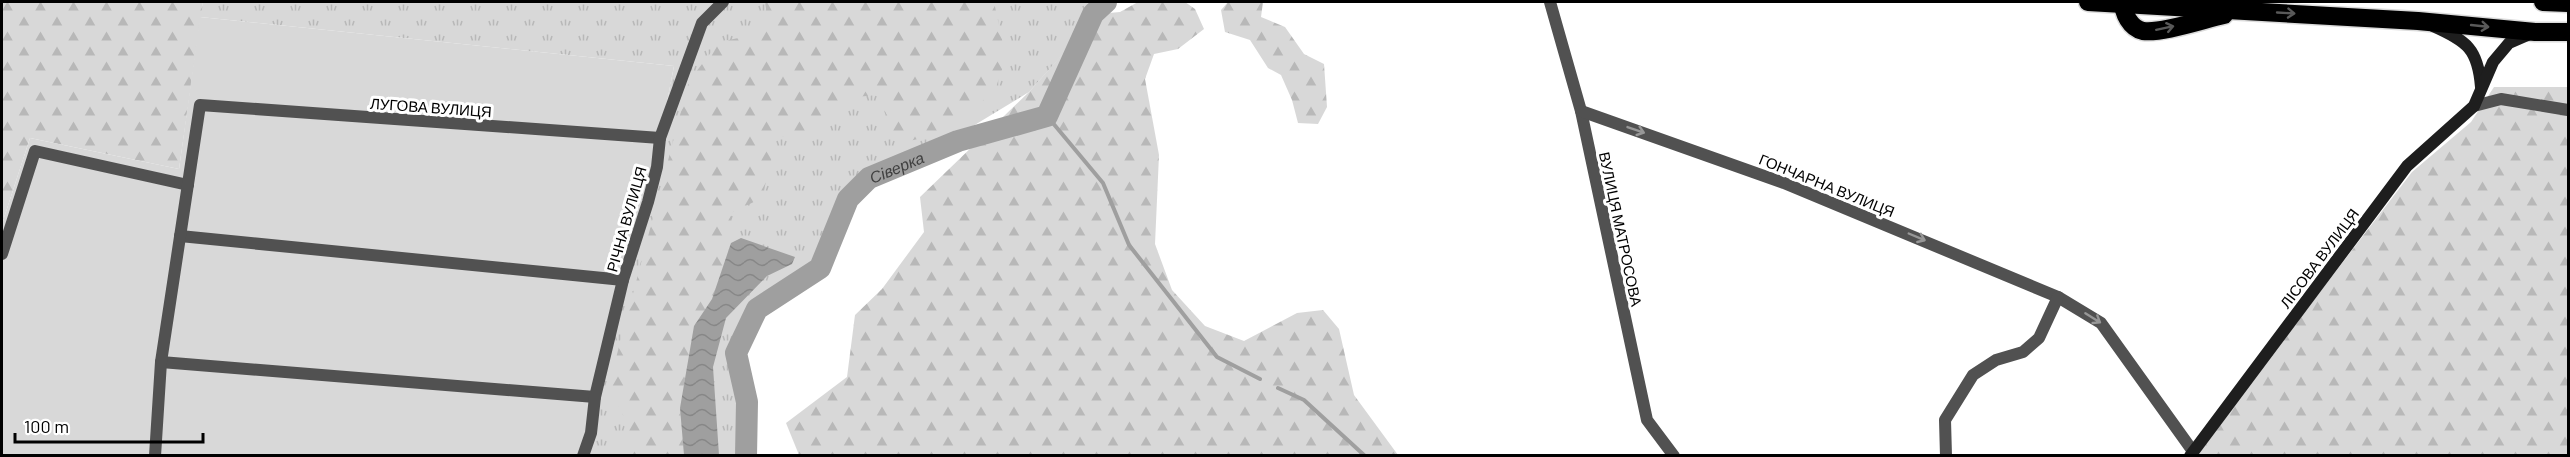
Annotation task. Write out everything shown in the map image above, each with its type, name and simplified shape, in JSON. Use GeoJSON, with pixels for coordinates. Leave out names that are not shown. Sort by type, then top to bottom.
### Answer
{"type":"FeatureCollection","features":[{"type":"Feature","properties":{"kind":"highway"},"geometry":{"type":"LineString","coordinates":[[2088,2],[2418,21],[2535,32],[2568,32]]}},
{"type":"Feature","properties":{"kind":"highway"},"geometry":{"type":"LineString","coordinates":[[2543,2],[2568,3]]}},
{"type":"Feature","properties":{"kind":"highway"},"geometry":{"type":"LineString","coordinates":[[2123,3],[2125,15],[2132,25],[2142,31],[2247,10]]}},
{"type":"Feature","properties":{"kind":"street","name":"РІЧНА ВУЛИЦЯ"},"geometry":{"type":"LineString","coordinates":[[583,456],[591,433],[595,397],[623,280],[657,167],[660,138],[702,23],[723,2]]}},
{"type":"Feature","properties":{"kind":"street","name":"ВУЛИЦЯ МАТРОСОВА"},"geometry":{"type":"LineString","coordinates":[[1550,2],[1581,111],[1647,420],[1674,456]]}},
{"type":"Feature","properties":{"kind":"street"},"geometry":{"type":"LineString","coordinates":[[2418,21],[2457,38],[2470,48],[2479,63],[2481,88]]}},
{"type":"Feature","properties":{"kind":"street","name":"ЛІСОВА ВУЛИЦЯ"},"geometry":{"type":"LineString","coordinates":[[2191,453],[2407,166],[2474,105],[2493,62],[2510,43],[2535,32]]}},
{"type":"Feature","properties":{"kind":"street"},"geometry":{"type":"LineString","coordinates":[[2474,105],[2501,99],[2568,110]]}},
{"type":"Feature","properties":{"kind":"street","name":"ЛУГОВА ВУЛИЦЯ"},"geometry":{"type":"LineString","coordinates":[[188,185],[200,105],[660,138]]}},
{"type":"Feature","properties":{"kind":"street","name":"ГОНЧАРНА ВУЛИЦЯ"},"geometry":{"type":"LineString","coordinates":[[1581,111],[1784,183],[2058,297],[2101,323],[2191,453]]}},
{"type":"Feature","properties":{"kind":"street"},"geometry":{"type":"LineString","coordinates":[[2,254],[35,151],[188,185],[161,362],[155,456]]}},
{"type":"Feature","properties":{"kind":"street"},"geometry":{"type":"LineString","coordinates":[[180,236],[623,280]]}},
{"type":"Feature","properties":{"kind":"street"},"geometry":{"type":"LineString","coordinates":[[1946,456],[1945,420],[1973,375],[1996,360],[2023,352],[2039,338],[2058,297]]}},
{"type":"Feature","properties":{"kind":"street"},"geometry":{"type":"LineString","coordinates":[[161,362],[595,397]]}},
{"type":"Feature","properties":{"kind":"green space"},"geometry":{"type":"Polygon","coordinates":[[[2,2],[203,2],[179,169],[30,138],[2,224],[2,2]]]}},
{"type":"Feature","properties":{"kind":"green space"},"geometry":{"type":"Polygon","coordinates":[[[203,2],[1110,2],[1029,92],[973,126],[876,167],[844,193],[814,261],[750,306],[726,349],[740,420],[735,456],[583,455],[660,138],[674,66],[200,17],[203,2]]]}},
{"type":"Feature","properties":{"kind":"green space"},"geometry":{"type":"Polygon","coordinates":[[[765,2],[994,2],[1006,58],[996,87],[955,130],[897,144],[879,95],[842,98],[820,134],[777,137],[762,198],[731,213],[731,243],[712,299],[694,326],[680,408],[684,455],[629,455],[622,409],[606,396],[689,81],[719,42],[753,35],[768,21],[765,2]]]}},
{"type":"Feature","properties":{"kind":"green space"},"geometry":{"type":"Polygon","coordinates":[[[1138,2],[1185,2],[1195,9],[1204,29],[1178,49],[1154,54],[1145,79],[1159,155],[1155,244],[1172,290],[1205,326],[1244,341],[1297,313],[1323,310],[1339,329],[1354,395],[1398,455],[799,455],[786,423],[847,377],[855,315],[882,289],[924,232],[920,197],[1029,92],[1098,14],[1120,12],[1138,2]]]}},
{"type":"Feature","properties":{"kind":"green space"},"geometry":{"type":"Polygon","coordinates":[[[1228,2],[1263,2],[1261,17],[1285,27],[1304,54],[1324,64],[1327,107],[1318,124],[1298,123],[1292,100],[1281,75],[1268,68],[1250,40],[1225,32],[1221,10],[1228,2]]]}},
{"type":"Feature","properties":{"kind":"green space"},"geometry":{"type":"Polygon","coordinates":[[[200,17],[674,66],[660,138],[583,455],[2,456],[2,224],[30,138],[179,169],[200,17]]]}},
{"type":"Feature","properties":{"kind":"green space"},"geometry":{"type":"Polygon","coordinates":[[[2494,87],[2568,87],[2568,455],[2194,456],[2412,172],[2471,122],[2494,87]]]}},
{"type":"Feature","properties":{"kind":"water"},"geometry":{"type":"Polygon","coordinates":[[[741,238],[795,257],[792,264],[767,276],[726,318],[713,367],[719,455],[684,455],[680,408],[694,326],[712,299],[731,243],[741,238]]]}},
{"type":"Feature","properties":{"kind":"waterway","name":"Сіверка"},"geometry":{"type":"LineString","coordinates":[[746,456],[747,402],[736,353],[757,309],[820,268],[848,199],[869,178],[958,141],[1047,116],[1093,14],[1106,2]]}},
{"type":"Feature","properties":{"kind":"waterway"},"geometry":{"type":"LineString","coordinates":[[1047,116],[1103,183],[1129,245],[1217,357],[1260,379]]}},
{"type":"Feature","properties":{"kind":"waterway"},"geometry":{"type":"LineString","coordinates":[[1278,388],[1304,400],[1365,456]]}}]}
